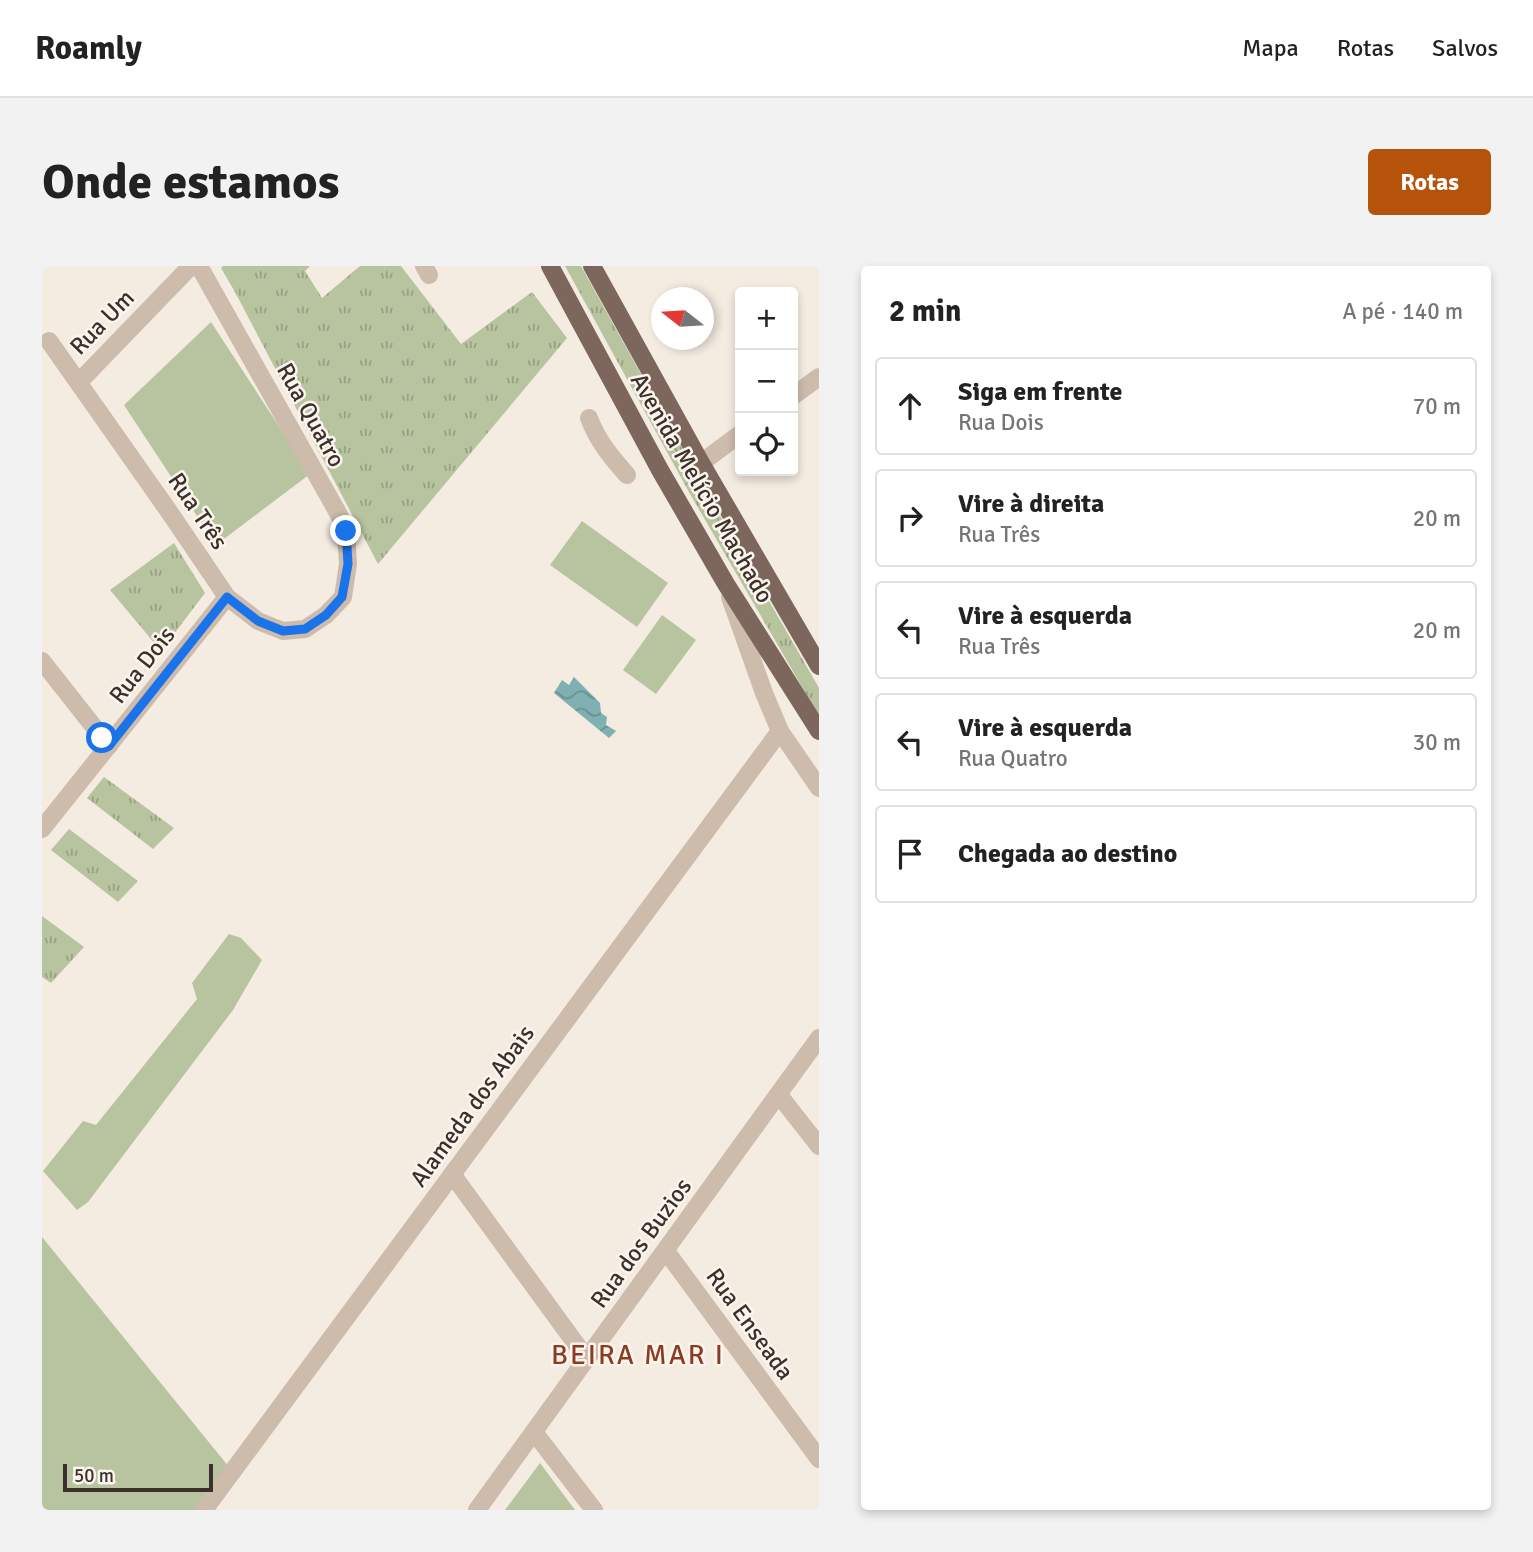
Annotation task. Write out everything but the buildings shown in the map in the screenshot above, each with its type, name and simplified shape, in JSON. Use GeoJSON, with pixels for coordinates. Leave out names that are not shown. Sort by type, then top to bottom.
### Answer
{"type":"FeatureCollection","features":[{"type":"Feature","properties":{"kind":"main road","name":"Avenida Melício Machado"},"geometry":{"type":"LineString","coordinates":[[550,266],[660,470],[726,584],[819,731]]}},
{"type":"Feature","properties":{"kind":"main road","name":"Avenida Melício Machado"},"geometry":{"type":"LineString","coordinates":[[592,266],[701,463],[819,666]]}},
{"type":"Feature","properties":{"kind":"street","name":"Rua Um"},"geometry":{"type":"LineString","coordinates":[[79,382],[191,266]]}},
{"type":"Feature","properties":{"kind":"street","name":"Rua Quatro"},"geometry":{"type":"LineString","coordinates":[[199,266],[346,531],[348,564],[342,597]]}},
{"type":"Feature","properties":{"kind":"street","name":"Rua Três"},"geometry":{"type":"LineString","coordinates":[[49,341],[227,597],[258,621],[283,631],[305,629],[326,615],[342,597]]}},
{"type":"Feature","properties":{"kind":"street"},"geometry":{"type":"LineString","coordinates":[[798,392],[819,377]]}},
{"type":"Feature","properties":{"kind":"street"},"geometry":{"type":"LineString","coordinates":[[589,418],[595,434],[626,475]]}},
{"type":"Feature","properties":{"kind":"street"},"geometry":{"type":"LineString","coordinates":[[701,463],[735,438]]}},
{"type":"Feature","properties":{"kind":"street"},"geometry":{"type":"LineString","coordinates":[[726,584],[780,732],[819,788]]}},
{"type":"Feature","properties":{"kind":"street","name":"Rua Dois"},"geometry":{"type":"LineString","coordinates":[[42,829],[227,597]]}},
{"type":"Feature","properties":{"kind":"street"},"geometry":{"type":"LineString","coordinates":[[42,661],[109,746]]}},
{"type":"Feature","properties":{"kind":"street","name":"Alameda dos Abais"},"geometry":{"type":"LineString","coordinates":[[204,1510],[780,732]]}},
{"type":"Feature","properties":{"kind":"street","name":"Rua dos Buzios"},"geometry":{"type":"LineString","coordinates":[[477,1510],[819,1038]]}},
{"type":"Feature","properties":{"kind":"street"},"geometry":{"type":"LineString","coordinates":[[779,1096],[819,1146]]}},
{"type":"Feature","properties":{"kind":"street"},"geometry":{"type":"LineString","coordinates":[[452,1174],[587,1359]]}},
{"type":"Feature","properties":{"kind":"street","name":"Rua Enseada"},"geometry":{"type":"LineString","coordinates":[[666,1251],[819,1459]]}},
{"type":"Feature","properties":{"kind":"street"},"geometry":{"type":"LineString","coordinates":[[534,1432],[594,1510]]}},
{"type":"Feature","properties":{"kind":"green space"},"geometry":{"type":"Polygon","coordinates":[[[310,266],[305,271],[322,298],[360,266],[401,266],[461,344],[532,292],[567,338],[378,564],[221,268],[310,266]]]}},
{"type":"Feature","properties":{"kind":"green space"},"geometry":{"type":"Polygon","coordinates":[[[565,266],[581,266],[819,688],[819,716],[690,494],[565,266]]]}},
{"type":"Feature","properties":{"kind":"green space"},"geometry":{"type":"Polygon","coordinates":[[[211,322],[310,474],[216,545],[124,405],[211,322]]]}},
{"type":"Feature","properties":{"kind":"green space"},"geometry":{"type":"Polygon","coordinates":[[[582,521],[668,583],[637,627],[550,565],[582,521]]]}},
{"type":"Feature","properties":{"kind":"green space"},"geometry":{"type":"Polygon","coordinates":[[[174,543],[205,593],[161,651],[110,590],[174,543]]]}},
{"type":"Feature","properties":{"kind":"green space"},"geometry":{"type":"Polygon","coordinates":[[[662,615],[696,640],[656,694],[623,670],[662,615]]]}},
{"type":"Feature","properties":{"kind":"green space"},"geometry":{"type":"Polygon","coordinates":[[[104,777],[174,828],[153,849],[87,798],[104,777]]]}},
{"type":"Feature","properties":{"kind":"green space"},"geometry":{"type":"Polygon","coordinates":[[[69,829],[138,881],[118,902],[51,850],[69,829]]]}},
{"type":"Feature","properties":{"kind":"green space"},"geometry":{"type":"Polygon","coordinates":[[[42,916],[84,947],[51,983],[42,977],[42,916]]]}},
{"type":"Feature","properties":{"kind":"green space"},"geometry":{"type":"Polygon","coordinates":[[[229,934],[241,938],[262,960],[233,1010],[88,1202],[77,1210],[43,1171],[83,1121],[96,1125],[197,999],[192,983],[229,934]]]}},
{"type":"Feature","properties":{"kind":"green space"},"geometry":{"type":"Polygon","coordinates":[[[42,1237],[229,1467],[196,1510],[42,1510],[42,1237]]]}},
{"type":"Feature","properties":{"kind":"green space"},"geometry":{"type":"Polygon","coordinates":[[[540,1463],[575,1510],[505,1510],[540,1463]]]}},
{"type":"Feature","properties":{"kind":"water"},"geometry":{"type":"Polygon","coordinates":[[[574,677],[600,703],[601,713],[607,717],[606,725],[616,731],[609,738],[554,693],[562,680],[569,685],[574,677]]]}},
{"type":"Feature","properties":{"kind":"district","name":"BEIRA MAR I"},"geometry":{"type":"Point","coordinates":[638,1354]}},
{"type":"Feature","properties":{"kind":"route"},"geometry":{"type":"LineString","coordinates":[[102,738],[109,746],[227,597],[258,621],[283,631],[305,629],[326,615],[342,597],[348,564],[346,531]]}}]}
